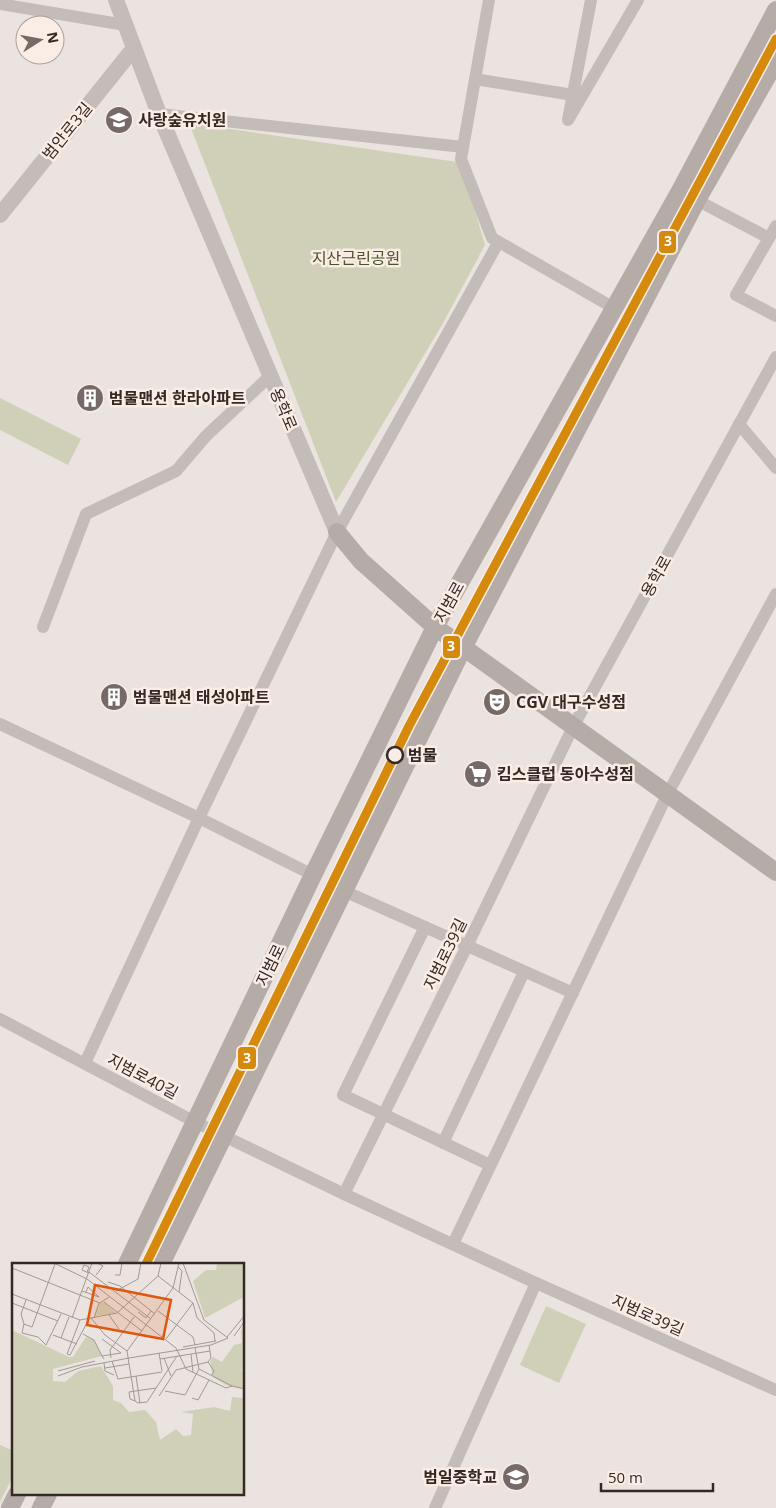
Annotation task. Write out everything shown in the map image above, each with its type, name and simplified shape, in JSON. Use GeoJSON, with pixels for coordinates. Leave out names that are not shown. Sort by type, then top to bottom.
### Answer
{"type":"FeatureCollection","features":[{"type":"Feature","properties":{"kind":"main road","name":"지범로"},"geometry":{"type":"LineString","coordinates":[[127,1263],[313,875],[435,627],[680,191],[776,10]]}},
{"type":"Feature","properties":{"kind":"main road"},"geometry":{"type":"LineString","coordinates":[[161,1263],[463,648],[697,200],[774,68]]}},
{"type":"Feature","properties":{"kind":"main road","name":"용학로"},"geometry":{"type":"LineString","coordinates":[[337,532],[361,561],[435,627],[776,872]]}},
{"type":"Feature","properties":{"kind":"main road"},"geometry":{"type":"LineString","coordinates":[[10,1508],[16,1496]]}},
{"type":"Feature","properties":{"kind":"main road"},"geometry":{"type":"LineString","coordinates":[[41,1508],[47,1496]]}},
{"type":"Feature","properties":{"kind":"street","name":"용학로"},"geometry":{"type":"LineString","coordinates":[[116,0],[158,114],[337,532]]}},
{"type":"Feature","properties":{"kind":"street"},"geometry":{"type":"LineString","coordinates":[[489,0],[461,159],[492,238],[614,308]]}},
{"type":"Feature","properties":{"kind":"street"},"geometry":{"type":"LineString","coordinates":[[591,0],[568,120],[638,0]]}},
{"type":"Feature","properties":{"kind":"street"},"geometry":{"type":"LineString","coordinates":[[0,4],[126,25]]}},
{"type":"Feature","properties":{"kind":"street","name":"범안로3길"},"geometry":{"type":"LineString","coordinates":[[0,215],[134,48]]}},
{"type":"Feature","properties":{"kind":"street"},"geometry":{"type":"LineString","coordinates":[[750,58],[774,68]]}},
{"type":"Feature","properties":{"kind":"street"},"geometry":{"type":"LineString","coordinates":[[475,79],[573,95]]}},
{"type":"Feature","properties":{"kind":"street"},"geometry":{"type":"LineString","coordinates":[[158,114],[463,147]]}},
{"type":"Feature","properties":{"kind":"street"},"geometry":{"type":"LineString","coordinates":[[680,191],[769,238]]}},
{"type":"Feature","properties":{"kind":"street"},"geometry":{"type":"LineString","coordinates":[[776,226],[736,294],[776,316]]}},
{"type":"Feature","properties":{"kind":"street"},"geometry":{"type":"LineString","coordinates":[[81,1061],[337,532],[498,243]]}},
{"type":"Feature","properties":{"kind":"street","name":"용학로"},"geometry":{"type":"LineString","coordinates":[[573,727],[776,357]]}},
{"type":"Feature","properties":{"kind":"street"},"geometry":{"type":"LineString","coordinates":[[43,627],[86,514],[176,472],[206,436],[270,376]]}},
{"type":"Feature","properties":{"kind":"street"},"geometry":{"type":"LineString","coordinates":[[739,424],[776,468]]}},
{"type":"Feature","properties":{"kind":"street"},"geometry":{"type":"LineString","coordinates":[[452,1244],[668,793],[776,594]]}},
{"type":"Feature","properties":{"kind":"street"},"geometry":{"type":"LineString","coordinates":[[0,724],[200,818],[313,875]]}},
{"type":"Feature","properties":{"kind":"street","name":"지범로39길"},"geometry":{"type":"LineString","coordinates":[[344,1194],[573,727]]}},
{"type":"Feature","properties":{"kind":"street"},"geometry":{"type":"LineString","coordinates":[[344,891],[573,993]]}},
{"type":"Feature","properties":{"kind":"street"},"geometry":{"type":"LineString","coordinates":[[424,927],[343,1095],[490,1165]]}},
{"type":"Feature","properties":{"kind":"street"},"geometry":{"type":"LineString","coordinates":[[443,1143],[524,972]]}},
{"type":"Feature","properties":{"kind":"street","name":"지범로40길"},"geometry":{"type":"LineString","coordinates":[[0,1019],[195,1122]]}},
{"type":"Feature","properties":{"kind":"street","name":"지범로39길"},"geometry":{"type":"LineString","coordinates":[[195,1122],[536,1283],[776,1390]]}},
{"type":"Feature","properties":{"kind":"street"},"geometry":{"type":"LineString","coordinates":[[435,1508],[536,1283]]}},
{"type":"Feature","properties":{"kind":"green space","name":"지산근린공원"},"geometry":{"type":"Polygon","coordinates":[[[189,123],[457,162],[473,204],[485,245],[442,325],[336,502],[189,123]]]}},
{"type":"Feature","properties":{"kind":"green space"},"geometry":{"type":"Polygon","coordinates":[[[0,398],[81,439],[68,465],[0,430],[0,398]]]}},
{"type":"Feature","properties":{"kind":"green space"},"geometry":{"type":"Polygon","coordinates":[[[546,1306],[586,1324],[559,1383],[520,1365],[546,1306]]]}},
{"type":"Feature","properties":{"kind":"green space"},"geometry":{"type":"Polygon","coordinates":[[[0,1445],[12,1450],[12,1478],[0,1502],[0,1445]]]}},
{"type":"Feature","properties":{"kind":"railway"},"geometry":{"type":"LineString","coordinates":[[154,1263],[329,895],[412,728],[776,50]]}},
{"type":"Feature","properties":{"kind":"railway"},"geometry":{"type":"LineString","coordinates":[[33,1508],[39,1496]]}},
{"type":"Feature","properties":{"kind":"transit line","name":"3"},"geometry":{"type":"LineString","coordinates":[[146,1263],[409,726],[776,39]]}},
{"type":"Feature","properties":{"kind":"place","name":"사랑숲유치원"},"geometry":{"type":"Point","coordinates":[119,120]}},
{"type":"Feature","properties":{"kind":"place","name":"범물맨션 한라아파트"},"geometry":{"type":"Point","coordinates":[90,398]}},
{"type":"Feature","properties":{"kind":"place","name":"범물맨션 태성아파트"},"geometry":{"type":"Point","coordinates":[114,697]}},
{"type":"Feature","properties":{"kind":"place","name":"CGV 대구수성점"},"geometry":{"type":"Point","coordinates":[497,702]}},
{"type":"Feature","properties":{"kind":"place","name":"범물"},"geometry":{"type":"Point","coordinates":[395,755]}},
{"type":"Feature","properties":{"kind":"place","name":"킴스클럽 동아수성점"},"geometry":{"type":"Point","coordinates":[478,774]}},
{"type":"Feature","properties":{"kind":"place","name":"범일중학교"},"geometry":{"type":"Point","coordinates":[516,1477]}}]}
